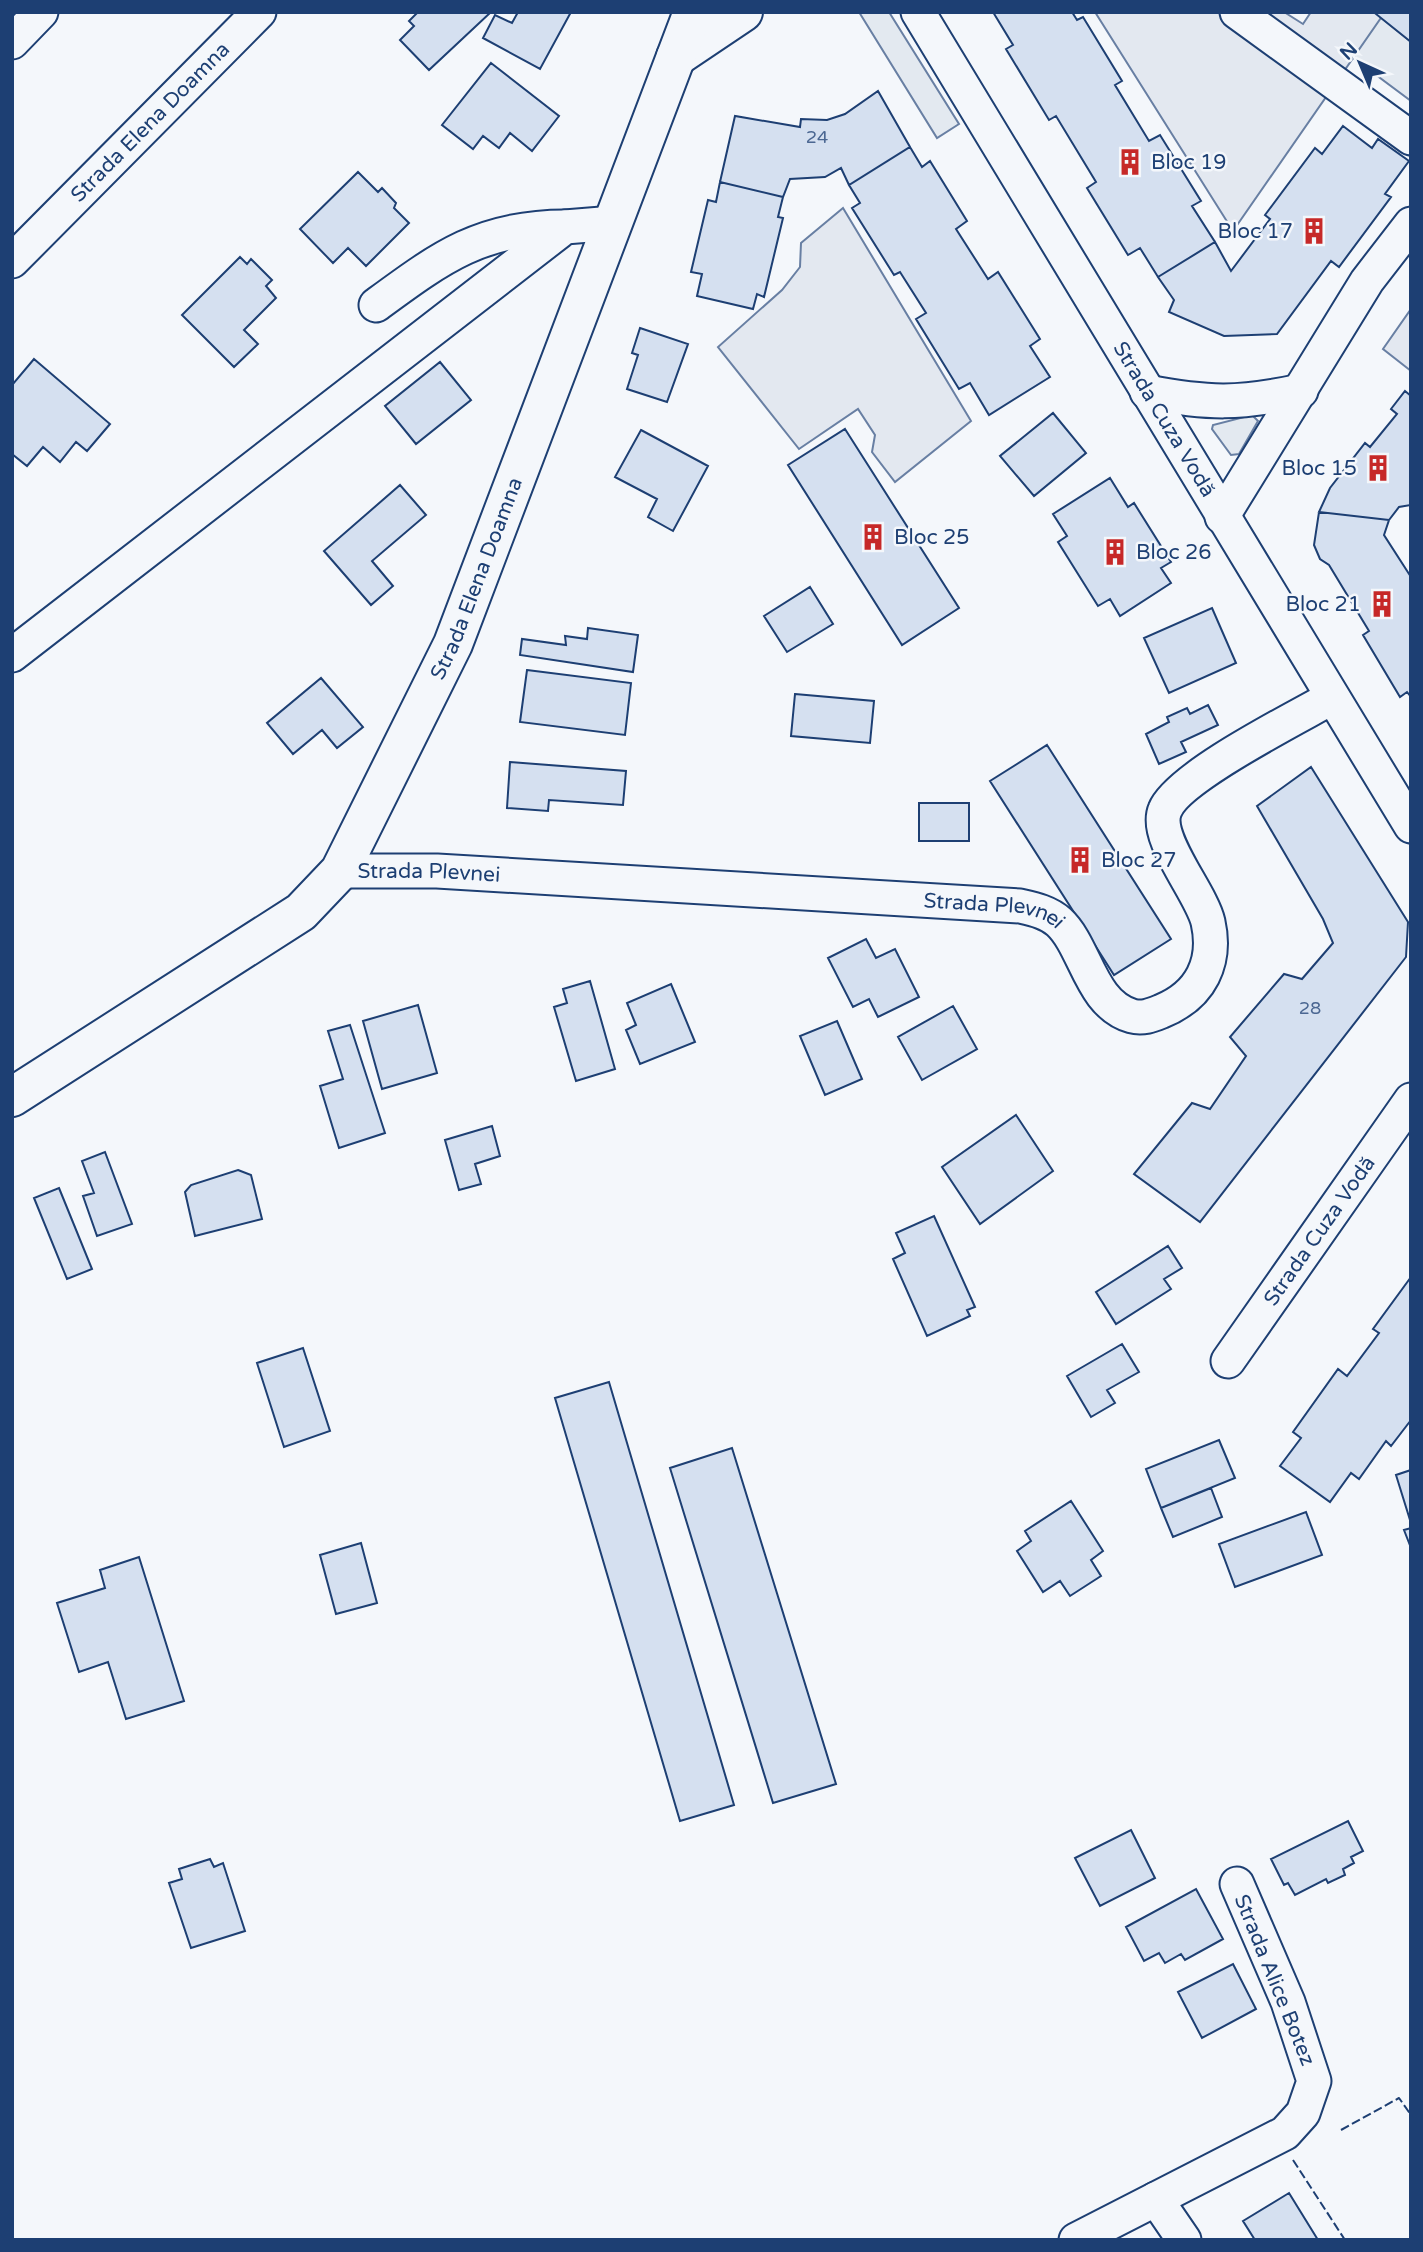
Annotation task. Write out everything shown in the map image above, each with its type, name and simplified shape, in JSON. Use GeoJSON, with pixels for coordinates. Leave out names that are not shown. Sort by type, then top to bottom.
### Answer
{"type":"FeatureCollection","features":[{"type":"Feature","properties":{"kind":"street"},"geometry":{"type":"LineString","coordinates":[[12,42],[41,12]]}},
{"type":"Feature","properties":{"kind":"street","name":"Strada Elena Doamna"},"geometry":{"type":"LineString","coordinates":[[12,261],[259,12]]}},
{"type":"Feature","properties":{"kind":"street","name":"Strada Elena Doamna"},"geometry":{"type":"LineString","coordinates":[[12,1097],[301,912],[340,871],[453,644],[693,12]]}},
{"type":"Feature","properties":{"kind":"street"},"geometry":{"type":"LineString","coordinates":[[676,57],[743,12]]}},
{"type":"Feature","properties":{"kind":"street","name":"Strada Cuza Vodă"},"geometry":{"type":"LineString","coordinates":[[918,12],[1331,698],[1411,825]]}},
{"type":"Feature","properties":{"kind":"street"},"geometry":{"type":"LineString","coordinates":[[1237,12],[1411,138]]}},
{"type":"Feature","properties":{"kind":"street"},"geometry":{"type":"LineString","coordinates":[[376,306],[463,246],[534,227],[614,223]]}},
{"type":"Feature","properties":{"kind":"street"},"geometry":{"type":"LineString","coordinates":[[1222,517],[1367,281],[1411,223]]}},
{"type":"Feature","properties":{"kind":"street"},"geometry":{"type":"LineString","coordinates":[[12,654],[565,227]]}},
{"type":"Feature","properties":{"kind":"street"},"geometry":{"type":"LineString","coordinates":[[1147,392],[1198,402],[1248,402],[1301,391]]}},
{"type":"Feature","properties":{"kind":"street","name":"Strada Plevnei"},"geometry":{"type":"LineString","coordinates":[[340,871],[437,871],[1020,906],[1041,911],[1059,922],[1107,1002],[1123,1013],[1140,1018],[1177,1005],[1192,994],[1206,974],[1211,946],[1207,920],[1198,895],[1163,828],[1164,810],[1189,782],[1331,698]]}},
{"type":"Feature","properties":{"kind":"street","name":"Strada Cuza Vodă"},"geometry":{"type":"LineString","coordinates":[[1228,1361],[1411,1100]]}},
{"type":"Feature","properties":{"kind":"street","name":"Strada Alice Botez"},"geometry":{"type":"LineString","coordinates":[[1076,2240],[1285,2133],[1303,2113],[1314,2081],[1288,2002],[1237,1884]]}},
{"type":"Feature","properties":{"kind":"street"},"geometry":{"type":"LineString","coordinates":[[1156,2199],[1184,2240]]}},
{"type":"Feature","properties":{"kind":"shaded area"},"geometry":{"type":"Polygon","coordinates":[[[859,12],[889,12],[959,124],[937,138],[859,12]]]}},
{"type":"Feature","properties":{"kind":"shaded area"},"geometry":{"type":"Polygon","coordinates":[[[1095,12],[1284,12],[1303,24],[1311,12],[1385,12],[1233,231],[1095,12]]]}},
{"type":"Feature","properties":{"kind":"shaded area"},"geometry":{"type":"Polygon","coordinates":[[[1374,12],[1411,42],[1411,101],[1340,48],[1374,12]]]}},
{"type":"Feature","properties":{"kind":"shaded area"},"geometry":{"type":"Polygon","coordinates":[[[843,208],[971,421],[895,482],[872,452],[875,435],[858,409],[799,449],[718,347],[782,290],[800,267],[801,243],[843,208]]]}},
{"type":"Feature","properties":{"kind":"shaded area"},"geometry":{"type":"Polygon","coordinates":[[[1411,309],[1411,371],[1383,349],[1411,309]]]}},
{"type":"Feature","properties":{"kind":"shaded area"},"geometry":{"type":"Polygon","coordinates":[[[1252,415],[1258,421],[1239,454],[1231,455],[1212,429],[1213,425],[1252,415]]]}},
{"type":"Feature","properties":{"kind":"building"},"geometry":{"type":"Polygon","coordinates":[[[418,12],[491,12],[429,70],[400,40],[414,26],[409,21],[418,12]]]}},
{"type":"Feature","properties":{"kind":"building"},"geometry":{"type":"Polygon","coordinates":[[[518,12],[571,12],[540,69],[483,38],[495,15],[512,23],[518,12]]]}},
{"type":"Feature","properties":{"kind":"building","name":"Bloc 19"},"geometry":{"type":"Polygon","coordinates":[[[993,12],[1072,12],[1077,20],[1083,17],[1122,81],[1115,85],[1149,141],[1160,135],[1201,201],[1192,206],[1215,242],[1158,277],[1140,248],[1128,255],[1087,188],[1096,182],[1056,116],[1049,120],[1006,49],[1013,45],[993,12]]]}},
{"type":"Feature","properties":{"kind":"building"},"geometry":{"type":"Polygon","coordinates":[[[1411,12],[1411,42],[1376,14],[1411,12]]]}},
{"type":"Feature","properties":{"kind":"building"},"geometry":{"type":"Polygon","coordinates":[[[491,63],[559,116],[532,151],[510,133],[499,148],[483,136],[473,149],[442,125],[491,63]]]}},
{"type":"Feature","properties":{"kind":"building"},"geometry":{"type":"Polygon","coordinates":[[[878,91],[910,147],[849,185],[841,168],[825,177],[790,179],[783,197],[720,182],[735,116],[800,127],[801,119],[827,120],[845,114],[878,91]]]}},
{"type":"Feature","properties":{"kind":"building","name":"Bloc 17"},"geometry":{"type":"Polygon","coordinates":[[[1343,126],[1372,148],[1378,139],[1409,161],[1385,194],[1391,197],[1339,267],[1331,261],[1277,334],[1224,336],[1169,312],[1174,300],[1158,277],[1215,242],[1231,271],[1270,219],[1265,215],[1315,148],[1322,154],[1343,126]]]}},
{"type":"Feature","properties":{"kind":"building"},"geometry":{"type":"Polygon","coordinates":[[[910,147],[922,167],[930,161],[967,221],[956,229],[988,279],[998,272],[1040,339],[1030,346],[1050,377],[989,415],[970,383],[959,389],[916,319],[926,313],[900,272],[894,275],[852,208],[860,203],[849,185],[910,147]]]}},
{"type":"Feature","properties":{"kind":"building"},"geometry":{"type":"Polygon","coordinates":[[[358,172],[378,192],[382,188],[396,203],[394,208],[409,223],[366,266],[348,248],[333,263],[300,229],[358,172]]]}},
{"type":"Feature","properties":{"kind":"building"},"geometry":{"type":"Polygon","coordinates":[[[720,182],[783,197],[778,217],[783,218],[764,297],[757,294],[753,309],[697,296],[702,274],[691,272],[708,200],[716,202],[720,182]]]}},
{"type":"Feature","properties":{"kind":"building"},"geometry":{"type":"Polygon","coordinates":[[[240,257],[247,264],[251,259],[272,280],[266,286],[276,298],[244,330],[258,344],[234,367],[182,315],[240,257]]]}},
{"type":"Feature","properties":{"kind":"building"},"geometry":{"type":"Polygon","coordinates":[[[640,328],[688,344],[667,402],[627,389],[638,355],[632,353],[640,328]]]}},
{"type":"Feature","properties":{"kind":"building"},"geometry":{"type":"Polygon","coordinates":[[[34,359],[110,424],[87,451],[76,442],[60,462],[43,447],[27,466],[12,454],[12,385],[34,359]]]}},
{"type":"Feature","properties":{"kind":"building"},"geometry":{"type":"Polygon","coordinates":[[[440,362],[471,400],[416,444],[385,406],[440,362]]]}},
{"type":"Feature","properties":{"kind":"building","name":"Bloc 15"},"geometry":{"type":"Polygon","coordinates":[[[1405,391],[1411,396],[1411,505],[1399,507],[1389,520],[1319,512],[1330,488],[1365,443],[1370,447],[1397,414],[1391,409],[1405,391]]]}},
{"type":"Feature","properties":{"kind":"building"},"geometry":{"type":"Polygon","coordinates":[[[1053,413],[1086,453],[1034,496],[1000,456],[1053,413]]]}},
{"type":"Feature","properties":{"kind":"building","name":"Bloc 25"},"geometry":{"type":"Polygon","coordinates":[[[845,429],[959,608],[902,645],[788,465],[845,429]]]}},
{"type":"Feature","properties":{"kind":"building"},"geometry":{"type":"Polygon","coordinates":[[[641,430],[708,466],[673,531],[648,517],[657,499],[615,477],[641,430]]]}},
{"type":"Feature","properties":{"kind":"building","name":"Bloc 26"},"geometry":{"type":"Polygon","coordinates":[[[1110,478],[1128,507],[1134,503],[1171,562],[1161,568],[1171,583],[1120,616],[1110,599],[1098,606],[1058,542],[1067,536],[1053,514],[1110,478]]]}},
{"type":"Feature","properties":{"kind":"building"},"geometry":{"type":"Polygon","coordinates":[[[400,485],[426,515],[372,561],[393,586],[371,605],[324,551],[400,485]]]}},
{"type":"Feature","properties":{"kind":"building","name":"Bloc 21"},"geometry":{"type":"Polygon","coordinates":[[[1319,512],[1389,520],[1384,535],[1411,577],[1411,697],[1407,692],[1400,697],[1363,635],[1369,631],[1329,565],[1320,559],[1314,545],[1319,512]]]}},
{"type":"Feature","properties":{"kind":"building"},"geometry":{"type":"Polygon","coordinates":[[[810,587],[833,624],[787,652],[764,616],[810,587]]]}},
{"type":"Feature","properties":{"kind":"building"},"geometry":{"type":"Polygon","coordinates":[[[1212,608],[1236,663],[1169,693],[1144,638],[1212,608]]]}},
{"type":"Feature","properties":{"kind":"building"},"geometry":{"type":"Polygon","coordinates":[[[588,628],[638,635],[633,672],[520,655],[522,639],[566,645],[565,636],[587,639],[588,628]]]}},
{"type":"Feature","properties":{"kind":"building"},"geometry":{"type":"Polygon","coordinates":[[[527,670],[631,683],[625,735],[520,722],[527,670]]]}},
{"type":"Feature","properties":{"kind":"building"},"geometry":{"type":"Polygon","coordinates":[[[321,678],[363,727],[337,748],[322,730],[293,754],[267,723],[321,678]]]}},
{"type":"Feature","properties":{"kind":"building"},"geometry":{"type":"Polygon","coordinates":[[[795,694],[874,701],[870,743],[791,736],[795,694]]]}},
{"type":"Feature","properties":{"kind":"building"},"geometry":{"type":"Polygon","coordinates":[[[1208,705],[1218,725],[1181,742],[1186,752],[1159,764],[1146,734],[1169,722],[1167,717],[1187,708],[1190,714],[1208,705]]]}},
{"type":"Feature","properties":{"kind":"building","name":"Bloc 27"},"geometry":{"type":"Polygon","coordinates":[[[1047,745],[1171,939],[1114,975],[990,781],[1047,745]]]}},
{"type":"Feature","properties":{"kind":"building"},"geometry":{"type":"Polygon","coordinates":[[[510,762],[626,771],[623,805],[549,800],[548,811],[507,808],[510,762]]]}},
{"type":"Feature","properties":{"kind":"building"},"geometry":{"type":"Polygon","coordinates":[[[1311,767],[1408,922],[1406,957],[1200,1222],[1134,1174],[1192,1103],[1210,1109],[1246,1056],[1230,1037],[1284,974],[1302,979],[1333,943],[1323,919],[1257,806],[1311,767]]]}},
{"type":"Feature","properties":{"kind":"building"},"geometry":{"type":"Polygon","coordinates":[[[919,803],[969,803],[969,841],[919,841],[919,803]]]}},
{"type":"Feature","properties":{"kind":"building"},"geometry":{"type":"Polygon","coordinates":[[[866,939],[876,958],[895,949],[919,997],[878,1017],[869,999],[853,1007],[828,958],[866,939]]]}},
{"type":"Feature","properties":{"kind":"building"},"geometry":{"type":"Polygon","coordinates":[[[590,981],[615,1069],[576,1081],[554,1007],[567,1003],[563,989],[590,981]]]}},
{"type":"Feature","properties":{"kind":"building"},"geometry":{"type":"Polygon","coordinates":[[[671,984],[695,1042],[640,1064],[626,1030],[636,1025],[627,1003],[671,984]]]}},
{"type":"Feature","properties":{"kind":"building"},"geometry":{"type":"Polygon","coordinates":[[[418,1005],[437,1073],[382,1089],[363,1021],[418,1005]]]}},
{"type":"Feature","properties":{"kind":"building"},"geometry":{"type":"Polygon","coordinates":[[[953,1006],[977,1049],[922,1080],[898,1037],[953,1006]]]}},
{"type":"Feature","properties":{"kind":"building"},"geometry":{"type":"Polygon","coordinates":[[[837,1021],[862,1079],[825,1095],[800,1036],[837,1021]]]}},
{"type":"Feature","properties":{"kind":"building"},"geometry":{"type":"Polygon","coordinates":[[[350,1025],[385,1133],[339,1148],[320,1086],[343,1079],[328,1031],[350,1025]]]}},
{"type":"Feature","properties":{"kind":"building"},"geometry":{"type":"Polygon","coordinates":[[[1016,1115],[1053,1171],[980,1224],[942,1167],[1016,1115]]]}},
{"type":"Feature","properties":{"kind":"building"},"geometry":{"type":"Polygon","coordinates":[[[492,1126],[500,1156],[475,1164],[481,1184],[459,1190],[445,1140],[492,1126]]]}},
{"type":"Feature","properties":{"kind":"building"},"geometry":{"type":"Polygon","coordinates":[[[105,1152],[132,1224],[97,1236],[83,1196],[94,1193],[82,1161],[105,1152]]]}},
{"type":"Feature","properties":{"kind":"building"},"geometry":{"type":"Polygon","coordinates":[[[238,1170],[251,1175],[262,1219],[195,1236],[185,1192],[191,1185],[238,1170]]]}},
{"type":"Feature","properties":{"kind":"building"},"geometry":{"type":"Polygon","coordinates":[[[59,1188],[92,1269],[67,1279],[34,1198],[59,1188]]]}},
{"type":"Feature","properties":{"kind":"building"},"geometry":{"type":"Polygon","coordinates":[[[934,1216],[975,1307],[967,1310],[970,1316],[927,1336],[893,1259],[905,1253],[896,1233],[934,1216]]]}},
{"type":"Feature","properties":{"kind":"building"},"geometry":{"type":"Polygon","coordinates":[[[1168,1246],[1182,1268],[1164,1279],[1171,1289],[1116,1324],[1096,1292],[1168,1246]]]}},
{"type":"Feature","properties":{"kind":"building"},"geometry":{"type":"Polygon","coordinates":[[[1411,1277],[1411,1420],[1391,1446],[1386,1441],[1359,1479],[1351,1473],[1330,1502],[1280,1466],[1301,1438],[1293,1432],[1338,1369],[1347,1376],[1379,1333],[1373,1329],[1411,1277]]]}},
{"type":"Feature","properties":{"kind":"building"},"geometry":{"type":"Polygon","coordinates":[[[1122,1344],[1139,1372],[1107,1390],[1115,1403],[1091,1417],[1067,1376],[1122,1344]]]}},
{"type":"Feature","properties":{"kind":"building"},"geometry":{"type":"Polygon","coordinates":[[[303,1348],[330,1431],[284,1447],[257,1363],[303,1348]]]}},
{"type":"Feature","properties":{"kind":"building"},"geometry":{"type":"Polygon","coordinates":[[[609,1382],[734,1805],[680,1821],[555,1398],[609,1382]]]}},
{"type":"Feature","properties":{"kind":"building"},"geometry":{"type":"Polygon","coordinates":[[[1219,1440],[1235,1478],[1161,1508],[1146,1469],[1219,1440]]]}},
{"type":"Feature","properties":{"kind":"building"},"geometry":{"type":"Polygon","coordinates":[[[732,1448],[836,1784],[773,1803],[670,1468],[732,1448]]]}},
{"type":"Feature","properties":{"kind":"building"},"geometry":{"type":"Polygon","coordinates":[[[1411,1470],[1411,1520],[1410,1520],[1396,1475],[1411,1470]]]}},
{"type":"Feature","properties":{"kind":"building"},"geometry":{"type":"Polygon","coordinates":[[[1211,1488],[1222,1517],[1173,1537],[1161,1508],[1211,1488]]]}},
{"type":"Feature","properties":{"kind":"building"},"geometry":{"type":"Polygon","coordinates":[[[1071,1501],[1103,1551],[1091,1560],[1101,1576],[1070,1596],[1060,1581],[1043,1592],[1017,1551],[1031,1541],[1025,1531],[1071,1501]]]}},
{"type":"Feature","properties":{"kind":"building"},"geometry":{"type":"Polygon","coordinates":[[[1306,1512],[1322,1555],[1235,1587],[1219,1544],[1306,1512]]]}},
{"type":"Feature","properties":{"kind":"building"},"geometry":{"type":"Polygon","coordinates":[[[1411,1528],[1411,1548],[1404,1530],[1411,1528]]]}},
{"type":"Feature","properties":{"kind":"building"},"geometry":{"type":"Polygon","coordinates":[[[361,1543],[377,1603],[336,1614],[320,1555],[361,1543]]]}},
{"type":"Feature","properties":{"kind":"building"},"geometry":{"type":"Polygon","coordinates":[[[139,1557],[184,1701],[126,1719],[108,1662],[79,1672],[57,1603],[105,1588],[100,1570],[139,1557]]]}},
{"type":"Feature","properties":{"kind":"building"},"geometry":{"type":"Polygon","coordinates":[[[1348,1821],[1363,1851],[1351,1857],[1354,1863],[1343,1869],[1345,1875],[1328,1883],[1326,1879],[1295,1895],[1288,1883],[1284,1885],[1271,1859],[1348,1821]]]}},
{"type":"Feature","properties":{"kind":"building"},"geometry":{"type":"Polygon","coordinates":[[[1131,1830],[1155,1878],[1100,1906],[1075,1858],[1131,1830]]]}},
{"type":"Feature","properties":{"kind":"building"},"geometry":{"type":"Polygon","coordinates":[[[210,1859],[214,1867],[223,1863],[245,1931],[191,1948],[169,1883],[182,1879],[179,1869],[210,1859]]]}},
{"type":"Feature","properties":{"kind":"building"},"geometry":{"type":"Polygon","coordinates":[[[1196,1889],[1223,1939],[1185,1960],[1181,1954],[1165,1963],[1159,1953],[1144,1961],[1126,1927],[1196,1889]]]}},
{"type":"Feature","properties":{"kind":"building"},"geometry":{"type":"Polygon","coordinates":[[[1233,1964],[1256,2009],[1202,2038],[1178,1992],[1233,1964]]]}},
{"type":"Feature","properties":{"kind":"building"},"geometry":{"type":"Polygon","coordinates":[[[1289,2193],[1318,2240],[1255,2240],[1243,2221],[1289,2193]]]}},
{"type":"Feature","properties":{"kind":"fence"},"geometry":{"type":"LineString","coordinates":[[1341,2130],[1399,2098],[1411,2115]]}},
{"type":"Feature","properties":{"kind":"fence"},"geometry":{"type":"LineString","coordinates":[[1293,2160],[1345,2240]]}},
{"type":"Feature","properties":{"kind":"place","name":"Bloc 19"},"geometry":{"type":"Point","coordinates":[1130,162]}},
{"type":"Feature","properties":{"kind":"place","name":"Bloc 17"},"geometry":{"type":"Point","coordinates":[1314,231]}},
{"type":"Feature","properties":{"kind":"place","name":"Bloc 15"},"geometry":{"type":"Point","coordinates":[1378,468]}},
{"type":"Feature","properties":{"kind":"place","name":"Bloc 25"},"geometry":{"type":"Point","coordinates":[873,537]}},
{"type":"Feature","properties":{"kind":"place","name":"Bloc 26"},"geometry":{"type":"Point","coordinates":[1115,552]}},
{"type":"Feature","properties":{"kind":"place","name":"Bloc 21"},"geometry":{"type":"Point","coordinates":[1382,604]}},
{"type":"Feature","properties":{"kind":"place","name":"Bloc 27"},"geometry":{"type":"Point","coordinates":[1080,860]}}]}
